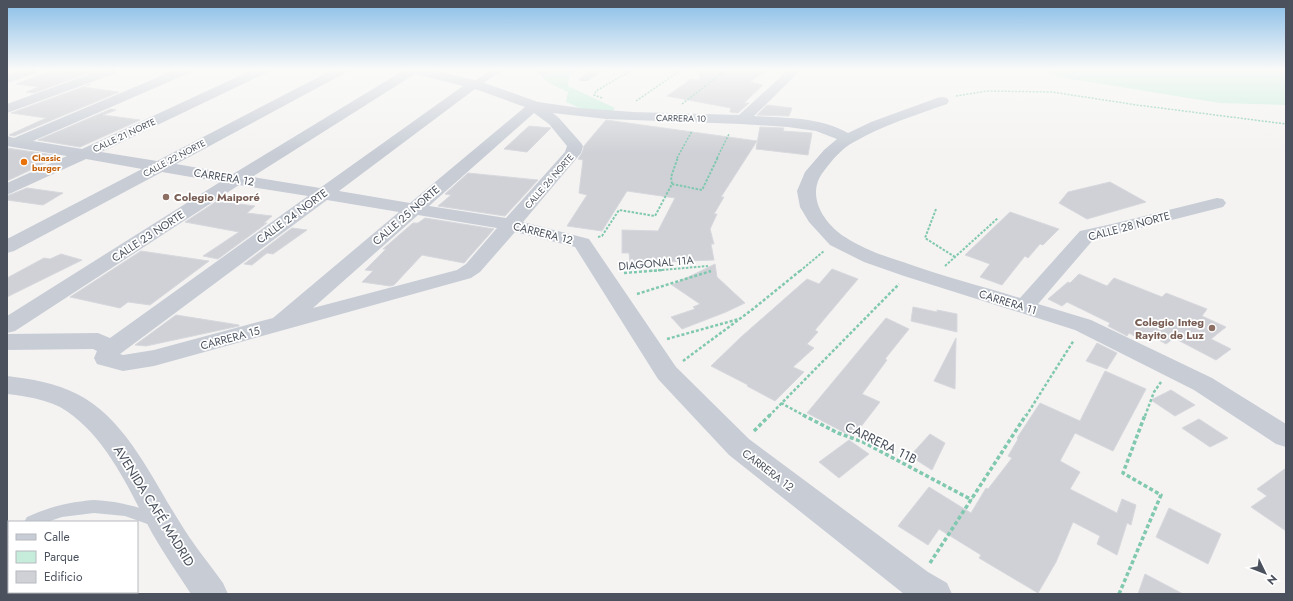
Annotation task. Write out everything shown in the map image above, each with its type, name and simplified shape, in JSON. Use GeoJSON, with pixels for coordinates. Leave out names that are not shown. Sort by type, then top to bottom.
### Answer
{"type":"FeatureCollection","features":[{"type":"Feature","properties":{"kind":"street"},"geometry":{"type":"LineString","coordinates":[[7,109],[36,98]]}},
{"type":"Feature","properties":{"kind":"street"},"geometry":{"type":"LineString","coordinates":[[10,143],[118,98]]}},
{"type":"Feature","properties":{"kind":"street","name":"CALLE 21 NORTE"},"geometry":{"type":"LineString","coordinates":[[7,190],[203,98]]}},
{"type":"Feature","properties":{"kind":"street","name":"CALLE 22 NORTE"},"geometry":{"type":"LineString","coordinates":[[7,247],[288,98]]}},
{"type":"Feature","properties":{"kind":"street","name":"CALLE 23 NORTE"},"geometry":{"type":"LineString","coordinates":[[7,326],[236,179],[367,98]]}},
{"type":"Feature","properties":{"kind":"street","name":"CALLE 24 NORTE"},"geometry":{"type":"LineString","coordinates":[[110,348],[455,98]]}},
{"type":"Feature","properties":{"kind":"street","name":"CARRERA 10"},"geometry":{"type":"LineString","coordinates":[[512,98],[534,106],[554,110],[615,116],[745,117],[828,129],[839,133],[847,139]]}},
{"type":"Feature","properties":{"kind":"street"},"geometry":{"type":"LineString","coordinates":[[679,106],[679,108],[684,109],[709,110],[745,117],[765,98]]}},
{"type":"Feature","properties":{"kind":"street"},"geometry":{"type":"LineString","coordinates":[[847,139],[876,125],[942,101]]}},
{"type":"Feature","properties":{"kind":"street","name":"CALLE 25 NORTE"},"geometry":{"type":"LineString","coordinates":[[279,325],[534,106]]}},
{"type":"Feature","properties":{"kind":"street","name":"CALLE 26 NORTE"},"geometry":{"type":"LineString","coordinates":[[464,274],[473,268],[574,153],[575,146],[570,139],[554,121],[534,106]]}},
{"type":"Feature","properties":{"kind":"street","name":"CARRERA 11"},"geometry":{"type":"LineString","coordinates":[[847,139],[830,153],[811,176],[806,191],[809,208],[818,222],[837,241],[871,258],[911,272],[1083,325],[1203,384],[1286,437]]}},
{"type":"Feature","properties":{"kind":"street","name":"CARRERA 12"},"geometry":{"type":"LineString","coordinates":[[10,143],[511,225],[582,243],[667,373],[739,447],[926,588]]}},
{"type":"Feature","properties":{"kind":"street","name":"CALLE 28 NORTE"},"geometry":{"type":"LineString","coordinates":[[1024,307],[1087,235],[1113,230],[1217,203]]}},
{"type":"Feature","properties":{"kind":"street","name":"CARRERA 15"},"geometry":{"type":"LineString","coordinates":[[110,348],[106,358],[122,363],[154,358],[464,274]]}},
{"type":"Feature","properties":{"kind":"street"},"geometry":{"type":"LineString","coordinates":[[7,342],[98,341],[110,348]]}},
{"type":"Feature","properties":{"kind":"street","name":"AVENIDA CAFÉ MADRID"},"geometry":{"type":"LineString","coordinates":[[7,385],[50,394],[70,401],[92,418],[111,438],[125,456],[152,500],[163,524],[211,594]]}},
{"type":"Feature","properties":{"kind":"lane"},"geometry":{"type":"LineString","coordinates":[[34,521],[57,510],[91,506],[128,511],[147,516],[163,524]]}},
{"type":"Feature","properties":{"kind":"path"},"geometry":{"type":"LineString","coordinates":[[634,102],[642,98]]}},
{"type":"Feature","properties":{"kind":"path"},"geometry":{"type":"LineString","coordinates":[[679,106],[689,98]]}},
{"type":"Feature","properties":{"kind":"path"},"geometry":{"type":"LineString","coordinates":[[942,101],[951,98]]}},
{"type":"Feature","properties":{"kind":"path"},"geometry":{"type":"LineString","coordinates":[[1092,98],[1286,124]]}},
{"type":"Feature","properties":{"kind":"path"},"geometry":{"type":"LineString","coordinates":[[582,243],[602,236],[619,210],[655,216],[672,184],[671,177],[678,156],[692,131]]}},
{"type":"Feature","properties":{"kind":"path"},"geometry":{"type":"LineString","coordinates":[[672,184],[702,190],[729,134]]}},
{"type":"Feature","properties":{"kind":"path"},"geometry":{"type":"LineString","coordinates":[[936,210],[925,238],[955,257]]}},
{"type":"Feature","properties":{"kind":"path"},"geometry":{"type":"LineString","coordinates":[[945,266],[998,218]]}},
{"type":"Feature","properties":{"kind":"path"},"geometry":{"type":"LineString","coordinates":[[667,373],[741,318],[837,241]]}},
{"type":"Feature","properties":{"kind":"path","name":"DIAGONAL 11A"},"geometry":{"type":"LineString","coordinates":[[604,275],[708,266]]}},
{"type":"Feature","properties":{"kind":"path"},"geometry":{"type":"LineString","coordinates":[[620,300],[711,271]]}},
{"type":"Feature","properties":{"kind":"path"},"geometry":{"type":"LineString","coordinates":[[739,447],[781,402],[911,272]]}},
{"type":"Feature","properties":{"kind":"path"},"geometry":{"type":"LineString","coordinates":[[648,344],[741,318]]}},
{"type":"Feature","properties":{"kind":"path"},"geometry":{"type":"LineString","coordinates":[[926,588],[972,500],[1083,325]]}},
{"type":"Feature","properties":{"kind":"path"},"geometry":{"type":"LineString","coordinates":[[1119,594],[1161,495],[1123,473],[1154,392],[1171,367]]}},
{"type":"Feature","properties":{"kind":"path","name":"CARRERA 11B"},"geometry":{"type":"LineString","coordinates":[[781,402],[838,433],[863,442],[972,500]]}},
{"type":"Feature","properties":{"kind":"green space"},"geometry":{"type":"Polygon","coordinates":[[[567,98],[594,98],[615,108],[612,112],[587,111],[566,102],[567,98]]]}},
{"type":"Feature","properties":{"kind":"green space"},"geometry":{"type":"Polygon","coordinates":[[[1189,98],[1286,98],[1286,105],[1220,103],[1189,98]]]}},
{"type":"Feature","properties":{"kind":"building"},"geometry":{"type":"Polygon","coordinates":[[[52,98],[105,98],[14,136],[9,135],[46,118],[11,113],[52,98]]]}},
{"type":"Feature","properties":{"kind":"building"},"geometry":{"type":"Polygon","coordinates":[[[678,98],[749,98],[744,103],[749,103],[738,113],[730,112],[731,108],[678,98]]]}},
{"type":"Feature","properties":{"kind":"building"},"geometry":{"type":"Polygon","coordinates":[[[767,105],[792,108],[789,116],[757,115],[767,105]]]}},
{"type":"Feature","properties":{"kind":"building"},"geometry":{"type":"Polygon","coordinates":[[[111,109],[116,110],[103,115],[140,120],[80,147],[38,140],[111,109]]]}},
{"type":"Feature","properties":{"kind":"building"},"geometry":{"type":"Polygon","coordinates":[[[606,120],[757,141],[721,197],[724,197],[714,214],[717,214],[710,229],[714,244],[711,244],[714,260],[630,263],[629,253],[622,253],[622,230],[658,231],[675,198],[627,191],[602,231],[567,226],[587,195],[579,193],[583,160],[578,159],[584,146],[606,120]]]}},
{"type":"Feature","properties":{"kind":"building"},"geometry":{"type":"Polygon","coordinates":[[[529,126],[551,128],[527,152],[504,149],[529,126]]]}},
{"type":"Feature","properties":{"kind":"building"},"geometry":{"type":"Polygon","coordinates":[[[760,127],[784,128],[783,131],[812,133],[808,155],[756,149],[760,127]]]}},
{"type":"Feature","properties":{"kind":"building"},"geometry":{"type":"Polygon","coordinates":[[[7,148],[60,156],[7,181],[7,148]]]}},
{"type":"Feature","properties":{"kind":"building"},"geometry":{"type":"Polygon","coordinates":[[[468,173],[538,180],[505,216],[438,206],[451,195],[445,194],[468,173]]]}},
{"type":"Feature","properties":{"kind":"building"},"geometry":{"type":"Polygon","coordinates":[[[1110,182],[1146,202],[1087,219],[1059,203],[1068,192],[1110,182]]]}},
{"type":"Feature","properties":{"kind":"building"},"geometry":{"type":"Polygon","coordinates":[[[27,188],[63,193],[43,205],[7,200],[7,196],[27,188]]]}},
{"type":"Feature","properties":{"kind":"building"},"geometry":{"type":"Polygon","coordinates":[[[217,201],[255,206],[247,213],[272,216],[264,223],[267,223],[218,259],[203,256],[239,232],[185,222],[217,201]]]}},
{"type":"Feature","properties":{"kind":"building"},"geometry":{"type":"Polygon","coordinates":[[[1010,212],[1059,229],[1043,245],[1040,244],[1028,258],[1025,256],[1002,285],[980,277],[990,264],[965,255],[1010,212]]]}},
{"type":"Feature","properties":{"kind":"building"},"geometry":{"type":"Polygon","coordinates":[[[425,218],[494,229],[464,263],[422,255],[394,285],[390,286],[362,282],[373,271],[365,270],[386,249],[383,249],[413,223],[418,223],[425,218]]]}},
{"type":"Feature","properties":{"kind":"building"},"geometry":{"type":"Polygon","coordinates":[[[292,228],[307,230],[273,254],[267,253],[252,265],[244,264],[292,228]]]}},
{"type":"Feature","properties":{"kind":"building"},"geometry":{"type":"Polygon","coordinates":[[[141,251],[209,261],[150,305],[128,302],[120,308],[70,297],[141,251]]]}},
{"type":"Feature","properties":{"kind":"building"},"geometry":{"type":"Polygon","coordinates":[[[61,254],[82,260],[7,297],[7,278],[44,258],[50,259],[61,254]]]}},
{"type":"Feature","properties":{"kind":"building"},"geometry":{"type":"Polygon","coordinates":[[[715,264],[717,277],[745,303],[682,329],[671,317],[695,309],[693,307],[700,304],[672,285],[715,264]]]}},
{"type":"Feature","properties":{"kind":"building"},"geometry":{"type":"Polygon","coordinates":[[[832,269],[858,279],[815,330],[818,332],[807,344],[814,348],[793,367],[804,372],[775,401],[711,366],[741,337],[807,279],[819,284],[832,269]]]}},
{"type":"Feature","properties":{"kind":"building"},"geometry":{"type":"Polygon","coordinates":[[[1079,274],[1107,286],[1114,278],[1162,297],[1166,293],[1207,309],[1202,316],[1226,327],[1211,339],[1231,349],[1216,360],[1174,338],[1166,344],[1145,332],[1138,338],[1129,333],[1127,336],[1108,326],[1110,323],[1067,302],[1062,306],[1048,299],[1068,282],[1070,283],[1079,274]]]}},
{"type":"Feature","properties":{"kind":"building"},"geometry":{"type":"Polygon","coordinates":[[[913,307],[957,314],[957,332],[911,321],[913,307]]]}},
{"type":"Feature","properties":{"kind":"building"},"geometry":{"type":"Polygon","coordinates":[[[176,315],[239,326],[146,346],[135,345],[176,315]]]}},
{"type":"Feature","properties":{"kind":"building"},"geometry":{"type":"Polygon","coordinates":[[[886,318],[909,329],[885,359],[887,360],[862,394],[880,402],[853,437],[807,413],[886,318]]]}},
{"type":"Feature","properties":{"kind":"building"},"geometry":{"type":"Polygon","coordinates":[[[956,338],[955,389],[934,381],[956,338]]]}},
{"type":"Feature","properties":{"kind":"building"},"geometry":{"type":"Polygon","coordinates":[[[1097,343],[1117,353],[1107,369],[1086,361],[1097,343]]]}},
{"type":"Feature","properties":{"kind":"building"},"geometry":{"type":"Polygon","coordinates":[[[1105,371],[1146,389],[1113,451],[1075,433],[1060,461],[1080,472],[1070,489],[1117,513],[1122,499],[1136,505],[1131,525],[1127,523],[1117,555],[1097,544],[1100,536],[1073,522],[1056,562],[1038,593],[979,558],[981,555],[939,529],[928,545],[898,526],[929,487],[971,513],[986,488],[988,489],[1012,458],[1008,456],[1018,439],[1017,438],[1040,403],[1080,421],[1105,371]]]}},
{"type":"Feature","properties":{"kind":"building"},"geometry":{"type":"Polygon","coordinates":[[[1171,390],[1195,405],[1175,416],[1151,400],[1171,390]]]}},
{"type":"Feature","properties":{"kind":"building"},"geometry":{"type":"Polygon","coordinates":[[[1199,419],[1228,438],[1210,447],[1182,428],[1199,419]]]}},
{"type":"Feature","properties":{"kind":"building"},"geometry":{"type":"Polygon","coordinates":[[[930,434],[945,443],[932,470],[910,456],[930,434]]]}},
{"type":"Feature","properties":{"kind":"building"},"geometry":{"type":"Polygon","coordinates":[[[849,440],[869,454],[839,478],[819,462],[849,440]]]}},
{"type":"Feature","properties":{"kind":"building"},"geometry":{"type":"Polygon","coordinates":[[[1286,468],[1286,531],[1251,507],[1267,496],[1257,489],[1286,468]]]}},
{"type":"Feature","properties":{"kind":"building"},"geometry":{"type":"Polygon","coordinates":[[[1169,508],[1221,534],[1208,564],[1156,537],[1169,508]]]}},
{"type":"Feature","properties":{"kind":"building"},"geometry":{"type":"Polygon","coordinates":[[[1145,574],[1183,594],[1138,594],[1145,574]]]}},
{"type":"Feature","properties":{"kind":"place","name":"Classic burger"},"geometry":{"type":"Point","coordinates":[24,162]}},
{"type":"Feature","properties":{"kind":"place","name":"Colegio Maiporé"},"geometry":{"type":"Point","coordinates":[166,197]}},
{"type":"Feature","properties":{"kind":"place","name":"Colegio Integ Rayito de Luz"},"geometry":{"type":"Point","coordinates":[1212,328]}}]}
